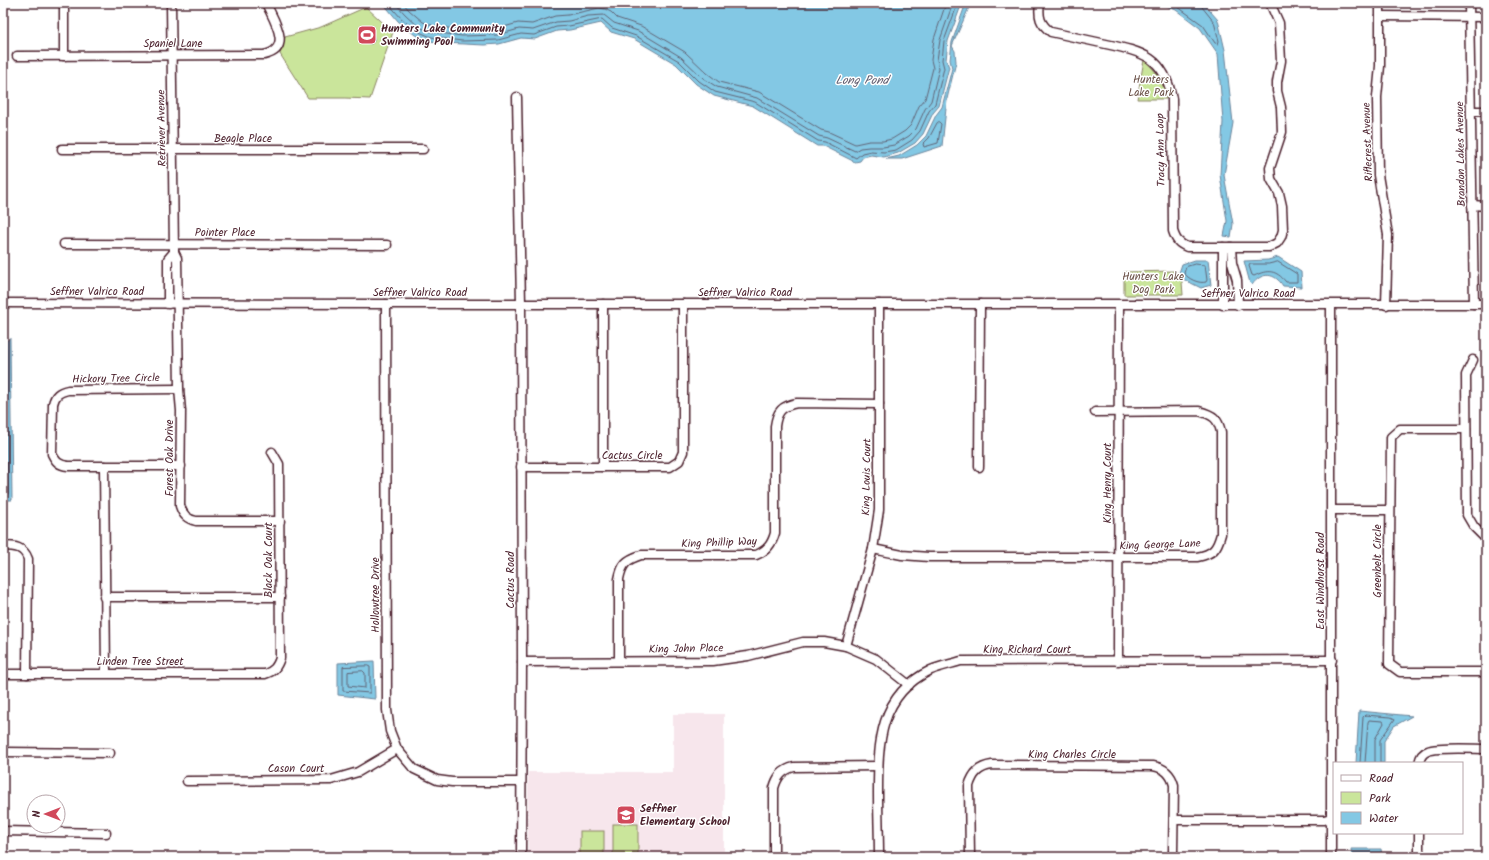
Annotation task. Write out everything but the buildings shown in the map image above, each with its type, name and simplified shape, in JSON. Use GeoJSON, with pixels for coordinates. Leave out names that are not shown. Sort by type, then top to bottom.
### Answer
{"type":"FeatureCollection","features":[{"type":"Feature","properties":{"kind":"street"},"geometry":{"type":"LineString","coordinates":[[64,3],[64,56]]}},
{"type":"Feature","properties":{"kind":"street","name":"Retriever Avenue"},"geometry":{"type":"LineString","coordinates":[[171,3],[174,248],[178,258],[178,304]]}},
{"type":"Feature","properties":{"kind":"street","name":"Spaniel Lane"},"geometry":{"type":"LineString","coordinates":[[17,56],[271,54],[277,49],[280,43],[280,35],[266,3]]}},
{"type":"Feature","properties":{"kind":"street","name":"Tracy Ann Loop"},"geometry":{"type":"LineString","coordinates":[[1040,3],[1039,19],[1044,27],[1052,32],[1133,50],[1146,55],[1164,72],[1170,86],[1172,99],[1173,231],[1176,240],[1180,244],[1187,247],[1268,247],[1277,243],[1281,237],[1282,206],[1279,193],[1271,179],[1270,168],[1282,132],[1281,107],[1276,82],[1281,61],[1278,23],[1270,3]]}},
{"type":"Feature","properties":{"kind":"street","name":"Riflecrest Avenue"},"geometry":{"type":"LineString","coordinates":[[1380,3],[1380,66],[1377,97],[1378,175],[1388,235],[1386,305]]}},
{"type":"Feature","properties":{"kind":"street","name":"Brandon Lakes Avenue"},"geometry":{"type":"LineString","coordinates":[[1469,3],[1474,304]]}},
{"type":"Feature","properties":{"kind":"street"},"geometry":{"type":"LineString","coordinates":[[1380,16],[1486,17]]}},
{"type":"Feature","properties":{"kind":"street","name":"Cactus Road"},"geometry":{"type":"LineString","coordinates":[[517,97],[521,304],[521,857]]}},
{"type":"Feature","properties":{"kind":"street"},"geometry":{"type":"LineString","coordinates":[[1471,111],[1486,111]]}},
{"type":"Feature","properties":{"kind":"street","name":"Beagle Place"},"geometry":{"type":"LineString","coordinates":[[62,149],[423,149]]}},
{"type":"Feature","properties":{"kind":"street"},"geometry":{"type":"LineString","coordinates":[[1472,205],[1486,206]]}},
{"type":"Feature","properties":{"kind":"street","name":"Pointer Place"},"geometry":{"type":"LineString","coordinates":[[64,244],[174,248],[386,245]]}},
{"type":"Feature","properties":{"kind":"street"},"geometry":{"type":"LineString","coordinates":[[1227,247],[1236,277],[1238,305]]}},
{"type":"Feature","properties":{"kind":"street"},"geometry":{"type":"LineString","coordinates":[[1223,305],[1223,278],[1227,247]]}},
{"type":"Feature","properties":{"kind":"street","name":"Retriever Avenue"},"geometry":{"type":"LineString","coordinates":[[168,304],[168,259],[174,248]]}},
{"type":"Feature","properties":{"kind":"street"},"geometry":{"type":"LineString","coordinates":[[1223,278],[1236,277]]}},
{"type":"Feature","properties":{"kind":"street","name":"Seffner Valrico Road"},"geometry":{"type":"LineString","coordinates":[[3,303],[1119,305],[1486,304]]}},
{"type":"Feature","properties":{"kind":"street","name":"Forest Oak Drive"},"geometry":{"type":"LineString","coordinates":[[178,304],[179,389],[181,411],[180,506],[182,513],[186,517],[196,521],[280,521]]}},
{"type":"Feature","properties":{"kind":"street","name":"Hollowtree Drive"},"geometry":{"type":"LineString","coordinates":[[386,304],[387,710],[390,731],[397,749],[414,769],[437,780],[452,782],[520,782]]}},
{"type":"Feature","properties":{"kind":"street"},"geometry":{"type":"LineString","coordinates":[[603,304],[603,467]]}},
{"type":"Feature","properties":{"kind":"street","name":"Cactus Circle"},"geometry":{"type":"LineString","coordinates":[[521,467],[670,466],[675,464],[682,457],[683,304]]}},
{"type":"Feature","properties":{"kind":"street","name":"King Louis Court"},"geometry":{"type":"LineString","coordinates":[[846,646],[873,549],[879,510],[879,304]]}},
{"type":"Feature","properties":{"kind":"street"},"geometry":{"type":"LineString","coordinates":[[979,467],[980,304]]}},
{"type":"Feature","properties":{"kind":"street","name":"King Henry Court"},"geometry":{"type":"LineString","coordinates":[[1118,660],[1119,305]]}},
{"type":"Feature","properties":{"kind":"street","name":"East Windhorst Road"},"geometry":{"type":"LineString","coordinates":[[1331,305],[1331,857]]}},
{"type":"Feature","properties":{"kind":"street"},"geometry":{"type":"LineString","coordinates":[[1473,360],[1466,375],[1467,515],[1474,527],[1486,539]]}},
{"type":"Feature","properties":{"kind":"street","name":"Hickory Tree Circle"},"geometry":{"type":"LineString","coordinates":[[179,389],[68,390],[58,394],[53,404],[52,454],[55,460],[63,465],[181,466]]}},
{"type":"Feature","properties":{"kind":"street","name":"King Phillip Way"},"geometry":{"type":"LineString","coordinates":[[619,660],[619,579],[621,569],[626,562],[641,555],[756,555],[762,553],[772,542],[775,533],[774,426],[776,417],[780,410],[788,405],[797,403],[879,404]]}},
{"type":"Feature","properties":{"kind":"street","name":"King George Lane"},"geometry":{"type":"LineString","coordinates":[[873,549],[902,555],[929,557],[1118,558],[1197,557],[1206,555],[1214,550],[1218,545],[1221,534],[1221,432],[1219,424],[1215,418],[1209,414],[1199,411],[1095,412]]}},
{"type":"Feature","properties":{"kind":"street","name":"Greenbelt Circle"},"geometry":{"type":"LineString","coordinates":[[1466,429],[1400,429],[1391,437],[1389,510],[1390,664],[1400,672],[1486,672]]}},
{"type":"Feature","properties":{"kind":"street","name":"Black Oak Court"},"geometry":{"type":"LineString","coordinates":[[272,452],[279,464],[280,658],[276,669]]}},
{"type":"Feature","properties":{"kind":"street"},"geometry":{"type":"LineString","coordinates":[[104,466],[104,596],[106,673]]}},
{"type":"Feature","properties":{"kind":"street"},"geometry":{"type":"LineString","coordinates":[[1332,510],[1389,510]]}},
{"type":"Feature","properties":{"kind":"street"},"geometry":{"type":"LineString","coordinates":[[3,546],[14,546],[19,548],[26,554],[28,559],[27,674]]}},
{"type":"Feature","properties":{"kind":"street"},"geometry":{"type":"LineString","coordinates":[[104,596],[280,597]]}},
{"type":"Feature","properties":{"kind":"street","name":"King John Place"},"geometry":{"type":"LineString","coordinates":[[522,662],[619,660],[713,661],[748,656],[802,642],[824,642],[846,646],[876,659],[908,685]]}},
{"type":"Feature","properties":{"kind":"street","name":"King Richard Court"},"geometry":{"type":"LineString","coordinates":[[879,857],[878,766],[880,742],[884,722],[894,702],[908,685],[932,670],[961,661],[1332,660]]}},
{"type":"Feature","properties":{"kind":"street","name":"Linden Tree Street"},"geometry":{"type":"LineString","coordinates":[[3,674],[265,674],[276,669]]}},
{"type":"Feature","properties":{"kind":"street","name":"Cason Court"},"geometry":{"type":"LineString","coordinates":[[188,781],[331,780],[358,772],[397,749]]}},
{"type":"Feature","properties":{"kind":"street"},"geometry":{"type":"LineString","coordinates":[[1419,762],[1421,756],[1424,753],[1433,749],[1486,749]]}},
{"type":"Feature","properties":{"kind":"street"},"geometry":{"type":"LineString","coordinates":[[3,752],[110,753]]}},
{"type":"Feature","properties":{"kind":"street","name":"King Charles Circle"},"geometry":{"type":"LineString","coordinates":[[970,857],[969,786],[972,777],[977,770],[984,767],[1023,765],[1161,767],[1168,772],[1174,785],[1173,853],[1171,857]]}},
{"type":"Feature","properties":{"kind":"street"},"geometry":{"type":"LineString","coordinates":[[774,857],[774,788],[776,780],[780,774],[786,769],[794,767],[878,766]]}},
{"type":"Feature","properties":{"kind":"street"},"geometry":{"type":"LineString","coordinates":[[1174,820],[1324,820],[1332,817]]}},
{"type":"Feature","properties":{"kind":"street"},"geometry":{"type":"LineString","coordinates":[[3,831],[106,833]]}},
{"type":"Feature","properties":{"kind":"street"},"geometry":{"type":"LineString","coordinates":[[1419,834],[1419,857]]}},
{"type":"Feature","properties":{"kind":"shaded area","name":"Seffner Elementary School"},"geometry":{"type":"Polygon","coordinates":[[[673,714],[724,714],[724,857],[528,857],[528,772],[673,772],[673,714]]]}},
{"type":"Feature","properties":{"kind":"green space"},"geometry":{"type":"Polygon","coordinates":[[[366,7],[393,32],[370,99],[308,98],[280,54],[285,37],[321,27],[366,7]]]}},
{"type":"Feature","properties":{"kind":"green space","name":"Hunters Lake Park"},"geometry":{"type":"Polygon","coordinates":[[[1144,60],[1159,77],[1166,99],[1137,99],[1144,60]]]}},
{"type":"Feature","properties":{"kind":"green space","name":"Hunters Lake Dog Park"},"geometry":{"type":"Polygon","coordinates":[[[1176,271],[1182,282],[1183,295],[1124,295],[1124,272],[1176,271]]]}},
{"type":"Feature","properties":{"kind":"green space"},"geometry":{"type":"Polygon","coordinates":[[[613,824],[638,824],[638,855],[613,855],[613,824]]]}},
{"type":"Feature","properties":{"kind":"green space"},"geometry":{"type":"Polygon","coordinates":[[[580,831],[604,831],[604,855],[580,855],[580,831]]]}},
{"type":"Feature","properties":{"kind":"water","name":"Long Pond"},"geometry":{"type":"Polygon","coordinates":[[[383,3],[962,3],[948,41],[946,60],[949,67],[939,106],[933,113],[923,134],[915,143],[898,153],[884,157],[871,155],[863,157],[860,161],[855,162],[823,146],[817,146],[753,106],[714,96],[696,84],[676,64],[634,39],[611,32],[601,23],[570,30],[557,31],[535,39],[521,38],[499,44],[484,45],[444,43],[430,41],[415,35],[398,21],[383,3]]]}},
{"type":"Feature","properties":{"kind":"water"},"geometry":{"type":"Polygon","coordinates":[[[966,3],[971,3],[952,46],[955,51],[956,62],[947,99],[942,146],[902,159],[886,159],[899,156],[917,145],[926,136],[936,115],[942,107],[952,68],[950,60],[952,42],[966,3]]]}},
{"type":"Feature","properties":{"kind":"water"},"geometry":{"type":"Polygon","coordinates":[[[1160,3],[1203,3],[1218,20],[1225,50],[1233,123],[1224,175],[1233,224],[1231,237],[1224,236],[1227,221],[1220,175],[1223,122],[1218,54],[1200,28],[1176,10],[1160,3]]]}},
{"type":"Feature","properties":{"kind":"water","name":"Hunters Lake Community Swimming Pool"},"geometry":{"type":"Polygon","coordinates":[[[365,28],[373,35],[374,41],[371,44],[364,41],[360,35],[360,30],[365,28]]]}},
{"type":"Feature","properties":{"kind":"water"},"geometry":{"type":"Polygon","coordinates":[[[1278,257],[1301,272],[1302,287],[1283,286],[1276,278],[1268,275],[1260,277],[1252,285],[1250,283],[1244,261],[1268,260],[1278,257]]]}},
{"type":"Feature","properties":{"kind":"water"},"geometry":{"type":"Polygon","coordinates":[[[1194,260],[1208,260],[1211,285],[1201,288],[1183,279],[1179,273],[1182,264],[1194,260]]]}},
{"type":"Feature","properties":{"kind":"water"},"geometry":{"type":"Polygon","coordinates":[[[10,338],[12,500],[3,500],[3,344],[10,338]]]}},
{"type":"Feature","properties":{"kind":"water"},"geometry":{"type":"Polygon","coordinates":[[[374,661],[375,699],[338,695],[338,663],[374,661]]]}},
{"type":"Feature","properties":{"kind":"water"},"geometry":{"type":"Polygon","coordinates":[[[1359,711],[1412,716],[1394,726],[1384,741],[1384,762],[1356,762],[1359,711]]]}},
{"type":"Feature","properties":{"kind":"water"},"geometry":{"type":"Polygon","coordinates":[[[1351,849],[1381,849],[1382,857],[1352,857],[1351,849]]]}},
{"type":"Feature","properties":{"kind":"place","name":"Hunters Lake Community Swimming Pool"},"geometry":{"type":"Point","coordinates":[367,35]}},
{"type":"Feature","properties":{"kind":"place","name":"Seffner Elementary School"},"geometry":{"type":"Point","coordinates":[626,815]}}]}
